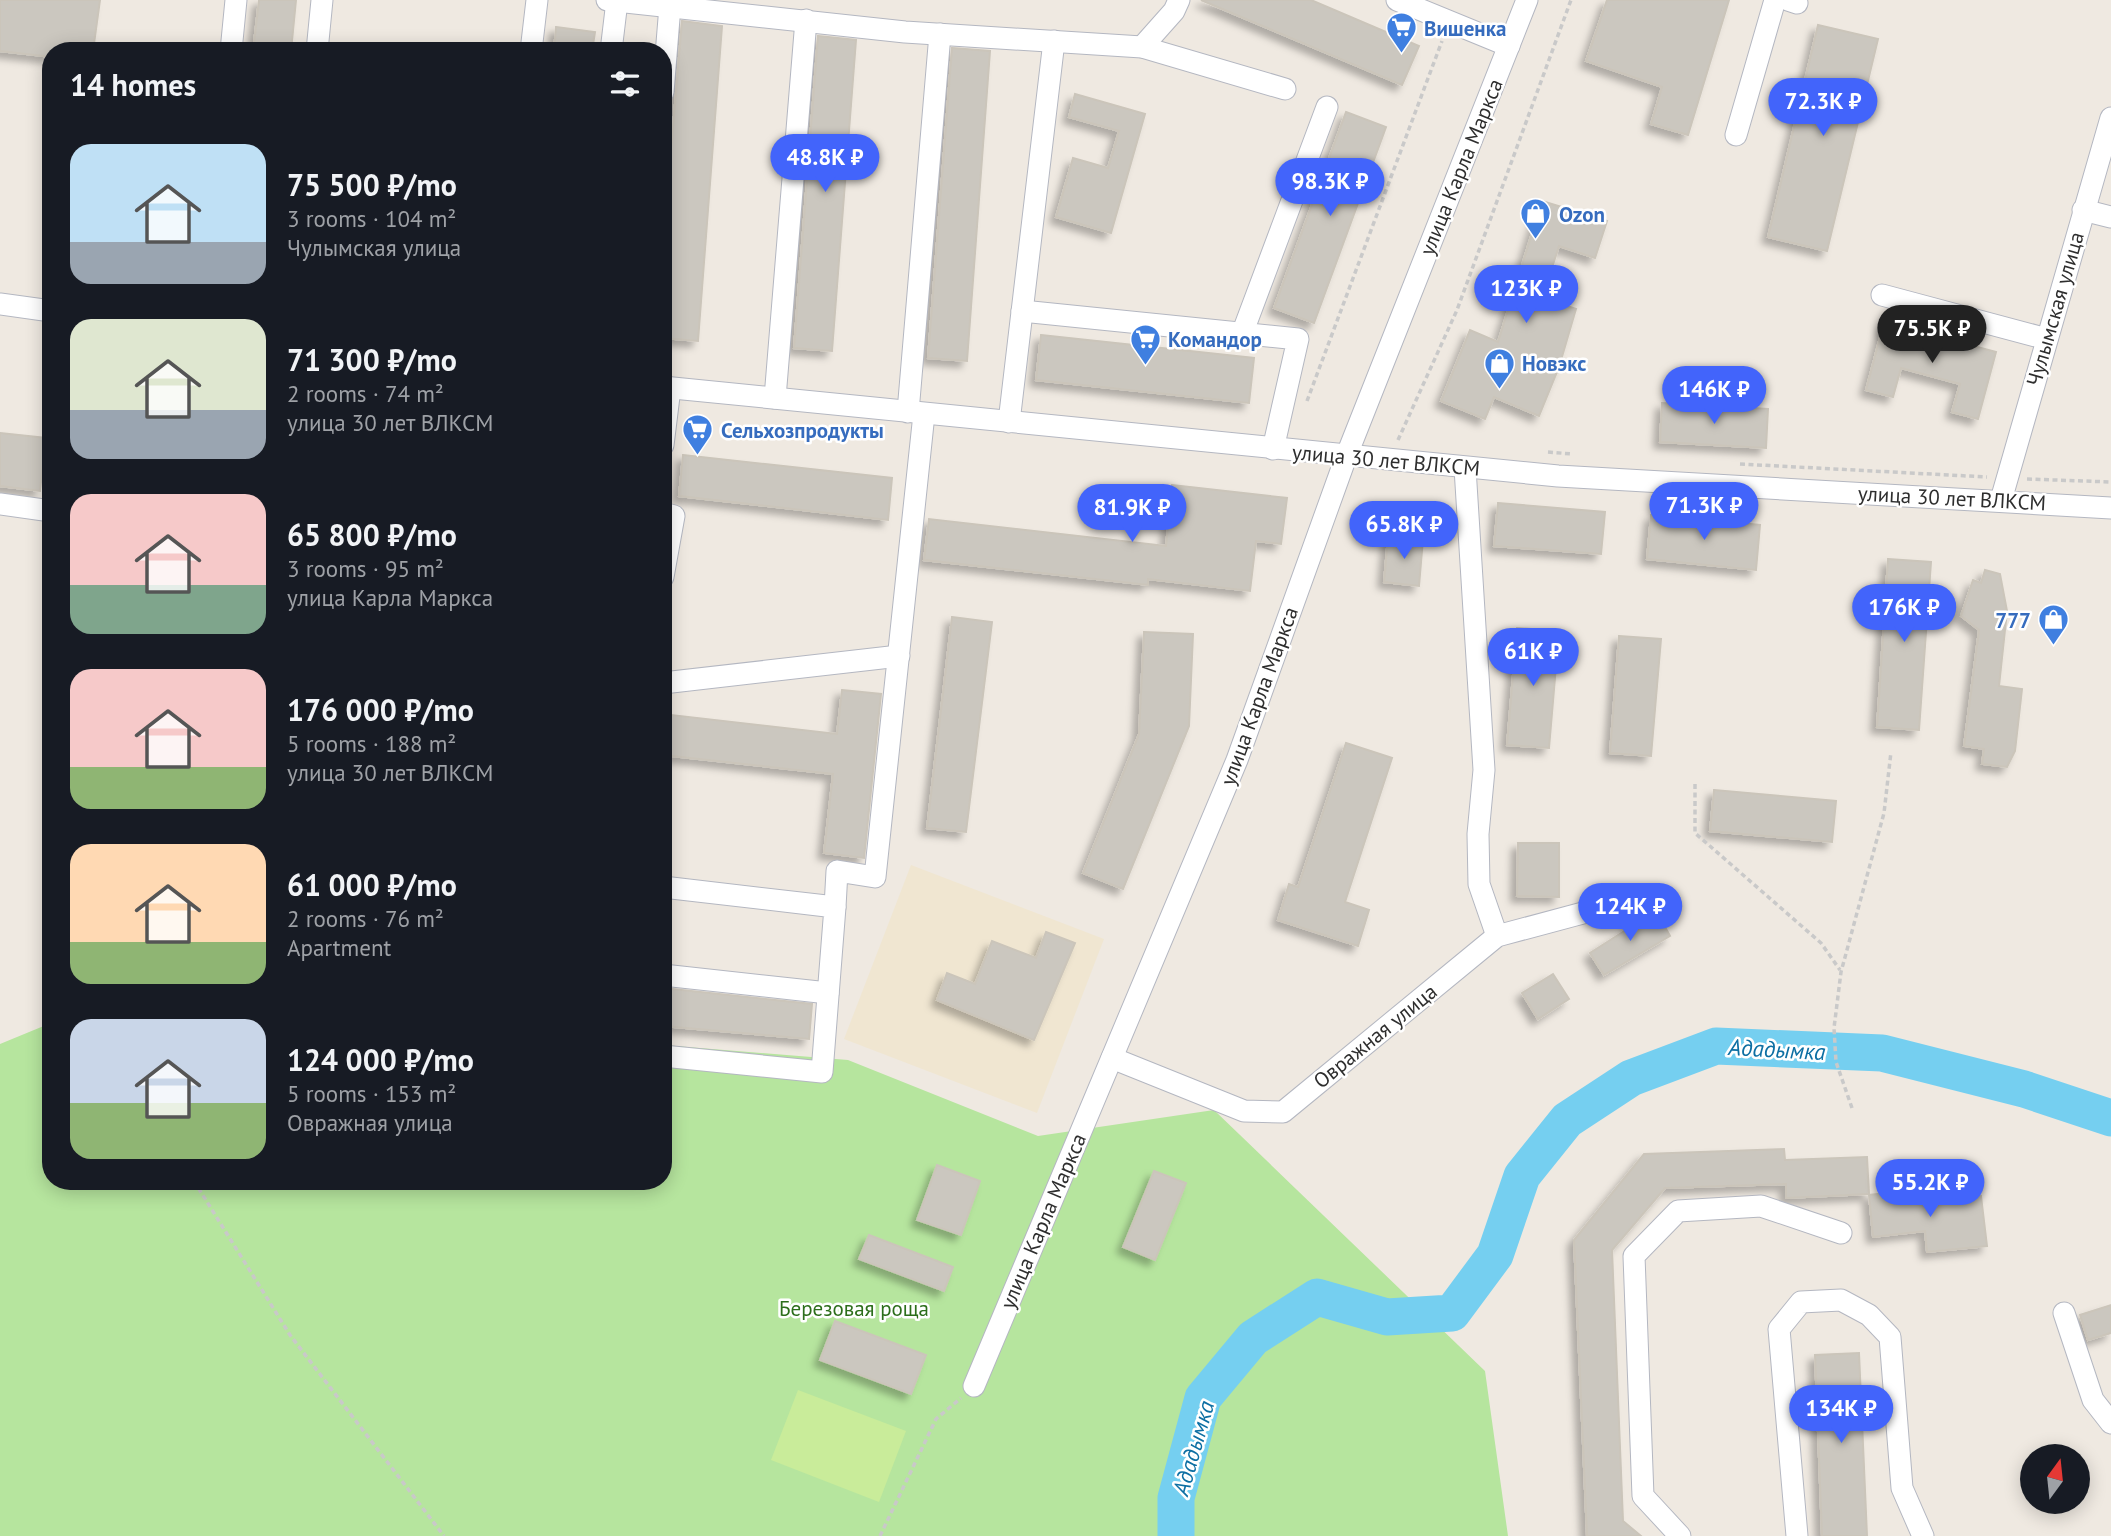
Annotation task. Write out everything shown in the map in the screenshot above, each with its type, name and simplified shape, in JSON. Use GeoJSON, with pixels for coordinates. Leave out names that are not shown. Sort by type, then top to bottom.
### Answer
{"type":"FeatureCollection","features":[{"type":"Feature","properties":{"kind":"street"},"geometry":{"type":"LineString","coordinates":[[232,42],[236,0]]}},
{"type":"Feature","properties":{"kind":"street"},"geometry":{"type":"LineString","coordinates":[[318,42],[322,0]]}},
{"type":"Feature","properties":{"kind":"street"},"geometry":{"type":"LineString","coordinates":[[532,42],[537,0]]}},
{"type":"Feature","properties":{"kind":"street"},"geometry":{"type":"LineString","coordinates":[[607,0],[940,34],[1142,47],[1285,89]]}},
{"type":"Feature","properties":{"kind":"street"},"geometry":{"type":"LineString","coordinates":[[1142,47],[1174,11],[1179,0]]}},
{"type":"Feature","properties":{"kind":"street"},"geometry":{"type":"LineString","coordinates":[[1397,0],[1509,46]]}},
{"type":"Feature","properties":{"kind":"street","name":"улица Карла Маркса"},"geometry":{"type":"LineString","coordinates":[[974,1386],[1237,760],[1346,457],[1527,0]]}},
{"type":"Feature","properties":{"kind":"street"},"geometry":{"type":"LineString","coordinates":[[1735,135],[1775,0]]}},
{"type":"Feature","properties":{"kind":"street"},"geometry":{"type":"LineString","coordinates":[[612,42],[617,1]]}},
{"type":"Feature","properties":{"kind":"street"},"geometry":{"type":"LineString","coordinates":[[667,42],[670,6]]}},
{"type":"Feature","properties":{"kind":"street"},"geometry":{"type":"LineString","coordinates":[[775,398],[806,20]]}},
{"type":"Feature","properties":{"kind":"street"},"geometry":{"type":"LineString","coordinates":[[672,1057],[822,1072],[837,871],[875,877],[899,656],[940,34]]}},
{"type":"Feature","properties":{"kind":"street"},"geometry":{"type":"LineString","coordinates":[[1009,422],[1054,41]]}},
{"type":"Feature","properties":{"kind":"street"},"geometry":{"type":"LineString","coordinates":[[1242,334],[1327,107]]}},
{"type":"Feature","properties":{"kind":"street","name":"Чулымская улица"},"geometry":{"type":"LineString","coordinates":[[2001,500],[2111,118]]}},
{"type":"Feature","properties":{"kind":"street"},"geometry":{"type":"LineString","coordinates":[[2083,210],[2111,217]]}},
{"type":"Feature","properties":{"kind":"street"},"geometry":{"type":"LineString","coordinates":[[1882,295],[2047,340]]}},
{"type":"Feature","properties":{"kind":"street"},"geometry":{"type":"LineString","coordinates":[[0,304],[42,310]]}},
{"type":"Feature","properties":{"kind":"street"},"geometry":{"type":"LineString","coordinates":[[1022,311],[1298,339],[1273,449]]}},
{"type":"Feature","properties":{"kind":"street","name":"улица 30 лет ВЛКСМ"},"geometry":{"type":"LineString","coordinates":[[672,388],[1346,457],[1387,450],[1465,468],[1558,476],[2111,508]]}},
{"type":"Feature","properties":{"kind":"street"},"geometry":{"type":"LineString","coordinates":[[1465,468],[1484,770],[1478,834],[1479,884],[1497,936]]}},
{"type":"Feature","properties":{"kind":"street"},"geometry":{"type":"LineString","coordinates":[[0,504],[42,510]]}},
{"type":"Feature","properties":{"kind":"street"},"geometry":{"type":"LineString","coordinates":[[672,682],[899,656]]}},
{"type":"Feature","properties":{"kind":"street"},"geometry":{"type":"LineString","coordinates":[[672,888],[835,907]]}},
{"type":"Feature","properties":{"kind":"street","name":"Овражная улица"},"geometry":{"type":"LineString","coordinates":[[1112,1058],[1244,1111],[1283,1112],[1497,936],[1635,899]]}},
{"type":"Feature","properties":{"kind":"street"},"geometry":{"type":"LineString","coordinates":[[672,976],[828,993]]}},
{"type":"Feature","properties":{"kind":"street"},"geometry":{"type":"LineString","coordinates":[[1680,1536],[1643,1496],[1634,1256],[1678,1211],[1761,1206],[1840,1233]]}},
{"type":"Feature","properties":{"kind":"street"},"geometry":{"type":"LineString","coordinates":[[1797,1536],[1779,1329],[1801,1302],[1841,1300],[1869,1315],[1890,1337],[1902,1488],[1923,1536]]}},
{"type":"Feature","properties":{"kind":"street"},"geometry":{"type":"LineString","coordinates":[[2064,1314],[2093,1400],[2111,1423]]}},
{"type":"Feature","properties":{"kind":"path"},"geometry":{"type":"LineString","coordinates":[[1387,450],[1398,440],[1457,310],[1571,0]]}},
{"type":"Feature","properties":{"kind":"path"},"geometry":{"type":"LineString","coordinates":[[1302,412],[1450,22]]}},
{"type":"Feature","properties":{"kind":"path"},"geometry":{"type":"LineString","coordinates":[[1398,440],[1411,442]]}},
{"type":"Feature","properties":{"kind":"path"},"geometry":{"type":"LineString","coordinates":[[1387,450],[1398,440]]}},
{"type":"Feature","properties":{"kind":"path"},"geometry":{"type":"LineString","coordinates":[[1546,452],[1573,454]]}},
{"type":"Feature","properties":{"kind":"path"},"geometry":{"type":"LineString","coordinates":[[1733,464],[2111,482]]}},
{"type":"Feature","properties":{"kind":"path"},"geometry":{"type":"LineString","coordinates":[[1852,1108],[1836,1062],[1834,1028],[1841,972],[1884,813],[1891,752]]}},
{"type":"Feature","properties":{"kind":"path"},"geometry":{"type":"LineString","coordinates":[[1695,784],[1695,833],[1821,943],[1839,964],[1841,972]]}},
{"type":"Feature","properties":{"kind":"path"},"geometry":{"type":"LineString","coordinates":[[200,1190],[290,1335],[444,1536]]}},
{"type":"Feature","properties":{"kind":"path"},"geometry":{"type":"LineString","coordinates":[[880,1536],[936,1419],[974,1386]]}},
{"type":"Feature","properties":{"kind":"shaded area"},"geometry":{"type":"Polygon","coordinates":[[[911,865],[1104,939],[1037,1113],[844,1039],[911,865]]]}},
{"type":"Feature","properties":{"kind":"green space","name":"Березовая роща"},"geometry":{"type":"Polygon","coordinates":[[[42,1027],[42,1190],[672,1190],[672,1046],[848,1060],[1038,1136],[1214,1110],[1485,1371],[1508,1536],[0,1536],[0,1044],[42,1027]]]}},
{"type":"Feature","properties":{"kind":"green space"},"geometry":{"type":"Polygon","coordinates":[[[798,1390],[906,1431],[879,1502],[771,1460],[798,1390]]]}},
{"type":"Feature","properties":{"kind":"building"},"geometry":{"type":"Polygon","coordinates":[[[0,0],[100,0],[94,42],[42,42],[42,56],[0,51],[0,0]]]}},
{"type":"Feature","properties":{"kind":"building"},"geometry":{"type":"Polygon","coordinates":[[[259,0],[296,0],[292,42],[254,42],[259,0]]]}},
{"type":"Feature","properties":{"kind":"building"},"geometry":{"type":"Polygon","coordinates":[[[1201,0],[1311,0],[1419,46],[1402,85],[1201,0]]]}},
{"type":"Feature","properties":{"kind":"building"},"geometry":{"type":"Polygon","coordinates":[[[1607,0],[1729,0],[1688,135],[1651,124],[1662,87],[1586,61],[1607,0]]]}},
{"type":"Feature","properties":{"kind":"building"},"geometry":{"type":"Polygon","coordinates":[[[682,21],[722,26],[698,341],[672,339],[672,139],[682,21]]]}},
{"type":"Feature","properties":{"kind":"building"},"geometry":{"type":"Polygon","coordinates":[[[1818,25],[1878,39],[1827,251],[1768,237],[1818,25]]]}},
{"type":"Feature","properties":{"kind":"building"},"geometry":{"type":"Polygon","coordinates":[[[556,27],[595,32],[593,42],[555,42],[556,27]]]}},
{"type":"Feature","properties":{"kind":"building"},"geometry":{"type":"Polygon","coordinates":[[[818,36],[856,40],[832,351],[794,348],[818,36]]]}},
{"type":"Feature","properties":{"kind":"building"},"geometry":{"type":"Polygon","coordinates":[[[952,48],[990,51],[967,361],[928,358],[952,48]]]}},
{"type":"Feature","properties":{"kind":"building"},"geometry":{"type":"Polygon","coordinates":[[[1075,94],[1145,114],[1111,233],[1056,217],[1073,158],[1108,168],[1119,131],[1069,117],[1075,94]]]}},
{"type":"Feature","properties":{"kind":"building"},"geometry":{"type":"Polygon","coordinates":[[[1346,112],[1386,127],[1314,323],[1274,308],[1346,112]]]}},
{"type":"Feature","properties":{"kind":"building"},"geometry":{"type":"Polygon","coordinates":[[[1542,201],[1607,221],[1595,258],[1559,246],[1542,298],[1576,309],[1559,367],[1539,416],[1494,397],[1485,419],[1441,401],[1470,330],[1498,342],[1542,201]]]}},
{"type":"Feature","properties":{"kind":"building"},"geometry":{"type":"Polygon","coordinates":[[[1884,322],[1996,352],[1978,419],[1952,412],[1960,384],[1901,368],[1893,397],[1866,390],[1884,322]]]}},
{"type":"Feature","properties":{"kind":"building"},"geometry":{"type":"Polygon","coordinates":[[[1041,335],[1254,358],[1249,403],[1036,380],[1041,335]]]}},
{"type":"Feature","properties":{"kind":"building"},"geometry":{"type":"Polygon","coordinates":[[[1662,403],[1768,409],[1766,448],[1660,442],[1662,403]]]}},
{"type":"Feature","properties":{"kind":"building"},"geometry":{"type":"Polygon","coordinates":[[[0,433],[42,438],[40,491],[0,486],[0,433]]]}},
{"type":"Feature","properties":{"kind":"building"},"geometry":{"type":"Polygon","coordinates":[[[683,455],[892,478],[888,520],[679,496],[683,455]]]}},
{"type":"Feature","properties":{"kind":"building"},"geometry":{"type":"Polygon","coordinates":[[[1172,485],[1287,498],[1281,544],[1256,541],[1250,591],[1148,579],[1148,585],[924,560],[929,519],[1166,546],[1172,485]]]}},
{"type":"Feature","properties":{"kind":"building"},"geometry":{"type":"Polygon","coordinates":[[[1498,503],[1605,512],[1601,554],[1494,546],[1498,503]]]}},
{"type":"Feature","properties":{"kind":"building"},"geometry":{"type":"Polygon","coordinates":[[[1651,515],[1760,525],[1756,570],[1647,559],[1651,515]]]}},
{"type":"Feature","properties":{"kind":"building"},"geometry":{"type":"Polygon","coordinates":[[[1388,536],[1423,539],[1419,586],[1384,582],[1388,536]]]}},
{"type":"Feature","properties":{"kind":"building"},"geometry":{"type":"Polygon","coordinates":[[[1888,559],[1931,562],[1919,730],[1877,727],[1888,559]]]}},
{"type":"Feature","properties":{"kind":"building"},"geometry":{"type":"Polygon","coordinates":[[[1985,570],[2000,574],[2007,611],[1999,686],[2022,689],[2015,751],[2007,767],[1982,764],[1984,749],[1964,746],[1979,630],[1961,616],[1973,580],[1981,583],[1985,570]]]}},
{"type":"Feature","properties":{"kind":"building"},"geometry":{"type":"Polygon","coordinates":[[[952,617],[992,622],[966,832],[927,828],[952,617]]]}},
{"type":"Feature","properties":{"kind":"building"},"geometry":{"type":"Polygon","coordinates":[[[1517,628],[1559,631],[1549,748],[1507,745],[1517,628]]]}},
{"type":"Feature","properties":{"kind":"building"},"geometry":{"type":"Polygon","coordinates":[[[1144,632],[1193,634],[1189,726],[1123,889],[1083,873],[1139,734],[1144,632]]]}},
{"type":"Feature","properties":{"kind":"building"},"geometry":{"type":"Polygon","coordinates":[[[1619,636],[1661,639],[1651,756],[1610,753],[1619,636]]]}},
{"type":"Feature","properties":{"kind":"building"},"geometry":{"type":"Polygon","coordinates":[[[842,690],[881,694],[864,858],[824,853],[833,774],[672,756],[672,715],[837,734],[842,690]]]}},
{"type":"Feature","properties":{"kind":"building"},"geometry":{"type":"Polygon","coordinates":[[[1346,743],[1392,758],[1345,902],[1369,910],[1358,946],[1278,920],[1289,884],[1298,887],[1346,743]]]}},
{"type":"Feature","properties":{"kind":"building"},"geometry":{"type":"Polygon","coordinates":[[[1714,790],[1836,801],[1832,842],[1710,831],[1714,790]]]}},
{"type":"Feature","properties":{"kind":"building"},"geometry":{"type":"Polygon","coordinates":[[[1518,843],[1559,843],[1559,897],[1517,896],[1518,843]]]}},
{"type":"Feature","properties":{"kind":"building"},"geometry":{"type":"Polygon","coordinates":[[[1656,911],[1670,936],[1604,975],[1590,953],[1656,911]]]}},
{"type":"Feature","properties":{"kind":"building"},"geometry":{"type":"Polygon","coordinates":[[[1046,932],[1075,943],[1034,1040],[937,1000],[947,973],[975,984],[992,941],[1036,958],[1046,932]]]}},
{"type":"Feature","properties":{"kind":"building"},"geometry":{"type":"Polygon","coordinates":[[[1553,974],[1569,999],[1538,1019],[1522,993],[1553,974]]]}},
{"type":"Feature","properties":{"kind":"building"},"geometry":{"type":"Polygon","coordinates":[[[672,989],[812,1004],[809,1039],[672,1027],[672,989]]]}},
{"type":"Feature","properties":{"kind":"building"},"geometry":{"type":"Polygon","coordinates":[[[1784,1149],[1785,1160],[1867,1157],[1869,1194],[1786,1198],[1786,1184],[1665,1188],[1612,1250],[1623,1521],[1641,1536],[1587,1536],[1574,1240],[1644,1154],[1784,1149]]]}},
{"type":"Feature","properties":{"kind":"building"},"geometry":{"type":"Polygon","coordinates":[[[937,1165],[980,1181],[961,1235],[917,1220],[937,1165]]]}},
{"type":"Feature","properties":{"kind":"building"},"geometry":{"type":"Polygon","coordinates":[[[1154,1171],[1186,1183],[1155,1260],[1123,1247],[1154,1171]]]}},
{"type":"Feature","properties":{"kind":"building"},"geometry":{"type":"Polygon","coordinates":[[[1925,1189],[1926,1202],[1981,1196],[1987,1246],[1927,1252],[1925,1231],[1873,1237],[1869,1195],[1925,1189]]]}},
{"type":"Feature","properties":{"kind":"building"},"geometry":{"type":"Polygon","coordinates":[[[869,1235],[953,1267],[944,1291],[859,1259],[869,1235]]]}},
{"type":"Feature","properties":{"kind":"building"},"geometry":{"type":"Polygon","coordinates":[[[2111,1305],[2111,1333],[2088,1340],[2080,1315],[2111,1305]]]}},
{"type":"Feature","properties":{"kind":"building"},"geometry":{"type":"Polygon","coordinates":[[[835,1321],[926,1355],[911,1394],[820,1360],[835,1321]]]}},
{"type":"Feature","properties":{"kind":"building"},"geometry":{"type":"Polygon","coordinates":[[[1859,1353],[1867,1536],[1822,1536],[1815,1355],[1859,1353]]]}},
{"type":"Feature","properties":{"kind":"waterway","name":"Ададымка"},"geometry":{"type":"LineString","coordinates":[[1176,1536],[1176,1498],[1203,1398],[1253,1338],[1317,1297],[1387,1317],[1452,1313],[1495,1255],[1522,1176],[1567,1120],[1631,1078],[1716,1046],[1882,1053],[2024,1089],[2111,1118]]}},
{"type":"Feature","properties":{"kind":"place","name":"Вишенка"},"geometry":{"type":"Point","coordinates":[1401,55]}},
{"type":"Feature","properties":{"kind":"place","name":"Ozon"},"geometry":{"type":"Point","coordinates":[1536,241]}},
{"type":"Feature","properties":{"kind":"place","name":"Командор"},"geometry":{"type":"Point","coordinates":[1145,366]}},
{"type":"Feature","properties":{"kind":"place","name":"Новэкс"},"geometry":{"type":"Point","coordinates":[1499,390]}},
{"type":"Feature","properties":{"kind":"place","name":"Сельхозпродукты"},"geometry":{"type":"Point","coordinates":[698,457]}},
{"type":"Feature","properties":{"kind":"place","name":"777"},"geometry":{"type":"Point","coordinates":[2054,647]}}]}
